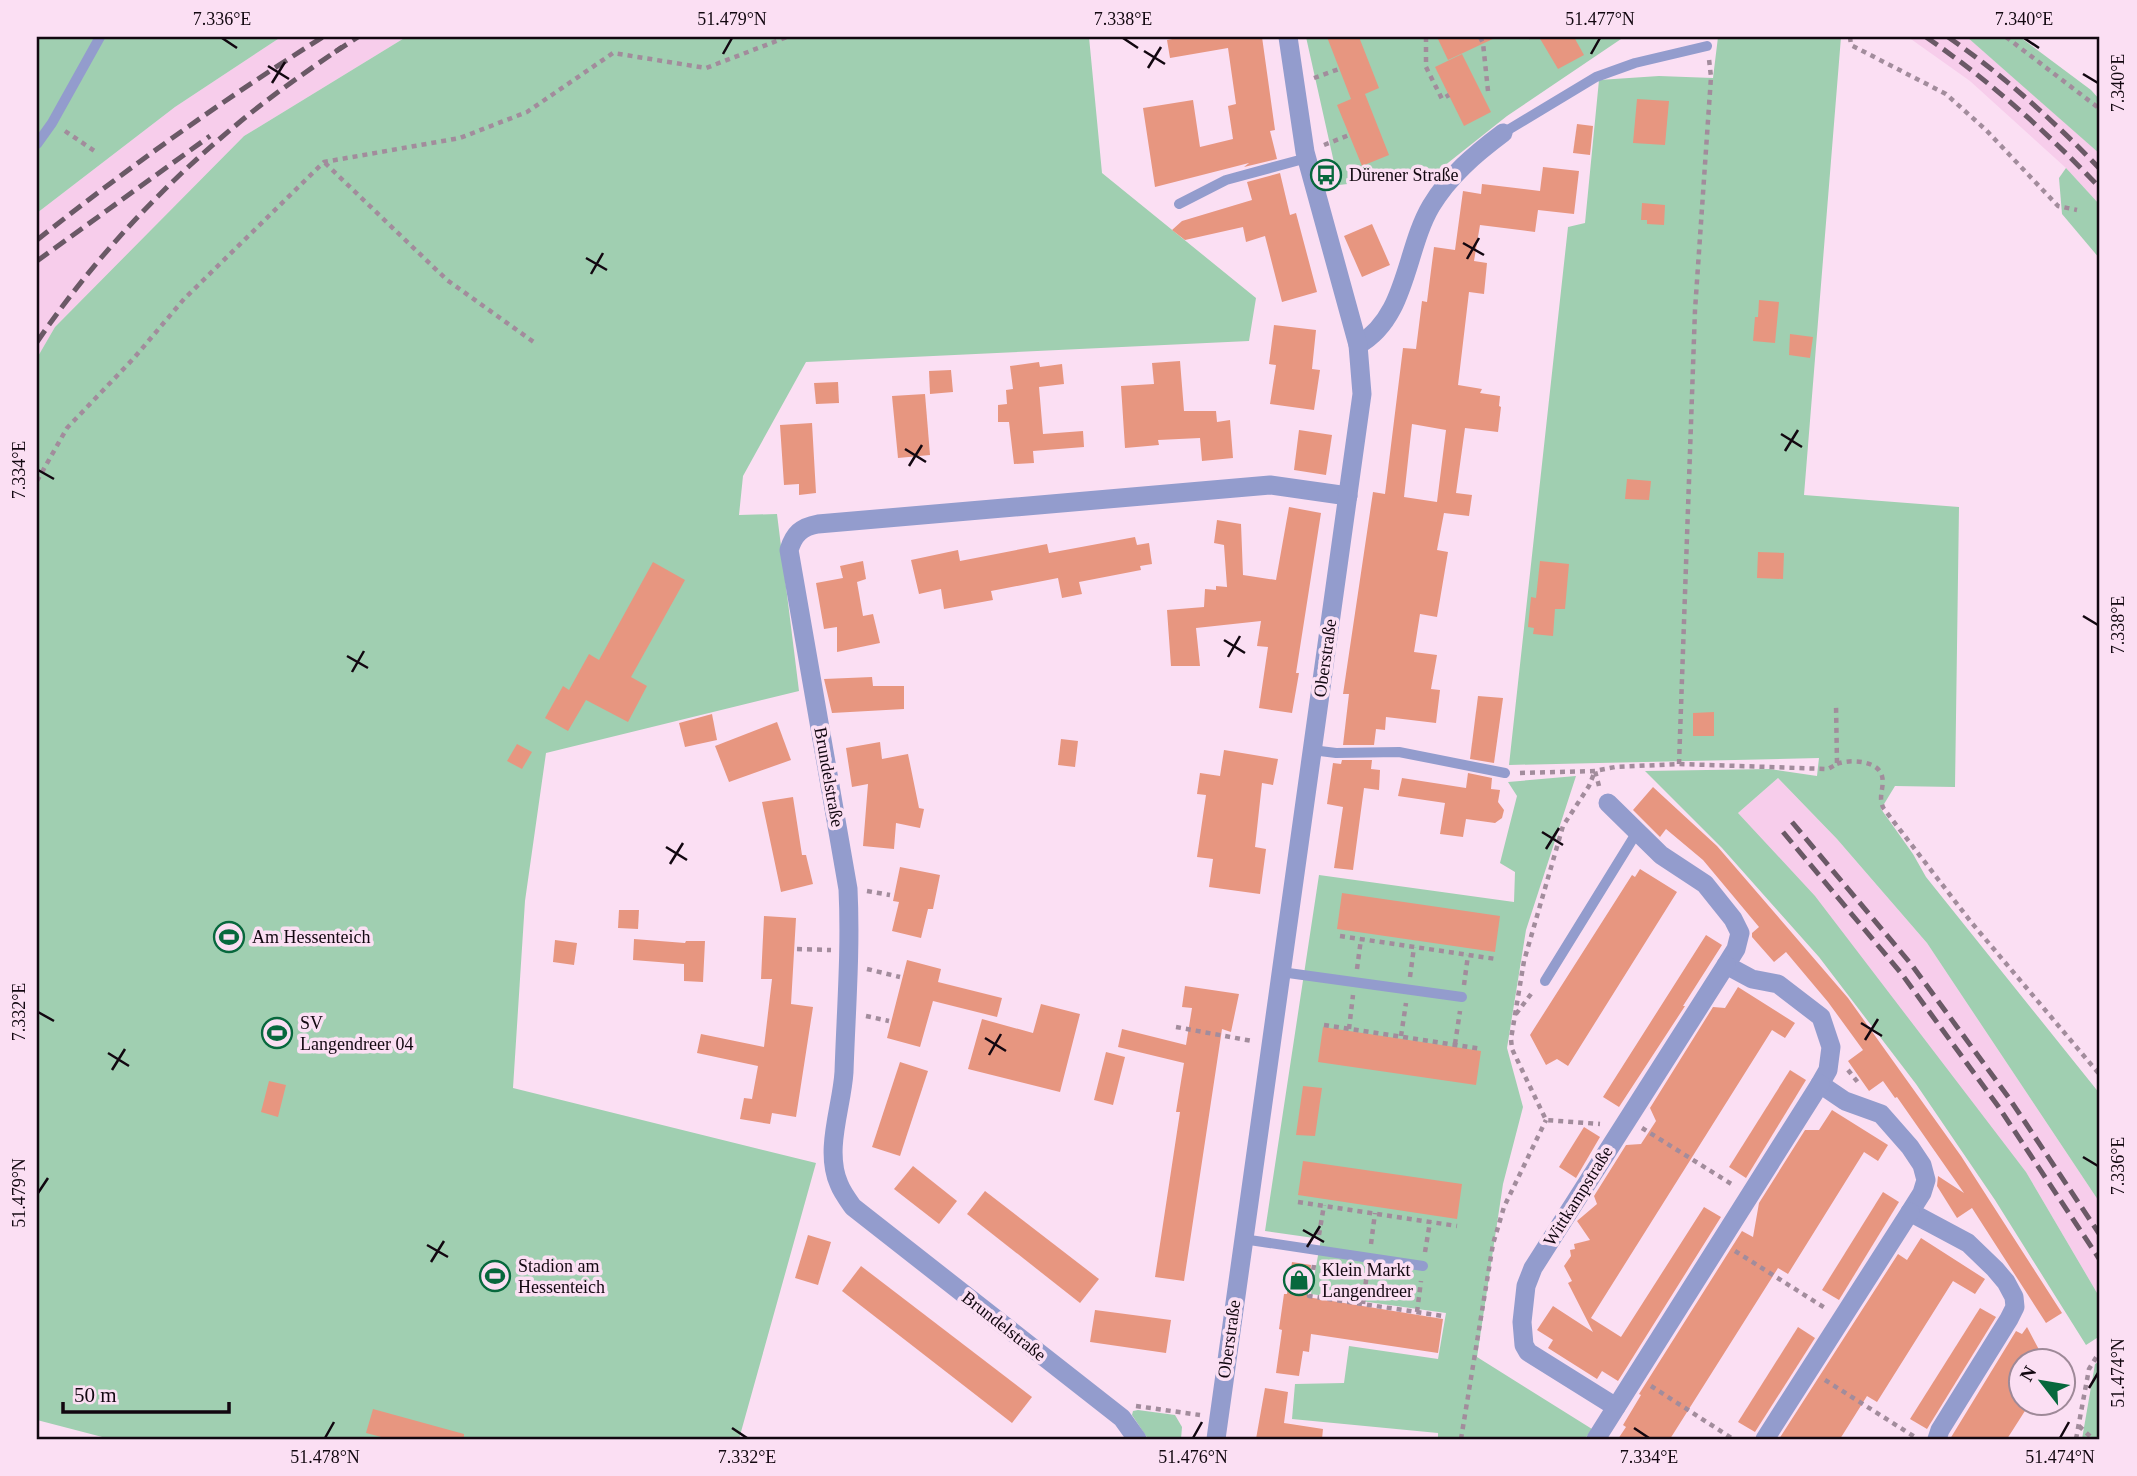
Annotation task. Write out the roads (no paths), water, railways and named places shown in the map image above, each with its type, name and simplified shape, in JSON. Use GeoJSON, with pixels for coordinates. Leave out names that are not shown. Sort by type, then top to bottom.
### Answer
{"type":"FeatureCollection","features":[{"type":"Feature","properties":{"kind":"street","name":"Oberstraße"},"geometry":{"type":"LineString","coordinates":[[1216,1439],[1363,375],[1358,345],[1306,155],[1288,37]]}},
{"type":"Feature","properties":{"kind":"street"},"geometry":{"type":"LineString","coordinates":[[1358,345],[1374,337],[1387,320],[1430,208],[1446,184],[1464,164],[1503,133]]}},
{"type":"Feature","properties":{"kind":"street","name":"Brundelstraße"},"geometry":{"type":"LineString","coordinates":[[1137,1439],[1122,1418],[1107,1405],[853,1207],[838,1183],[834,1156],[835,1124],[844,1077],[849,903],[845,865],[789,550],[793,537],[804,527],[1270,485],[1348,496]]}},
{"type":"Feature","properties":{"kind":"street","name":"Wittkampstraße"},"geometry":{"type":"LineString","coordinates":[[1608,803],[1661,855],[1705,884],[1733,919],[1740,933],[1736,949],[1533,1268],[1527,1286],[1522,1322],[1524,1345],[1528,1352],[1616,1407]]}},
{"type":"Feature","properties":{"kind":"street"},"geometry":{"type":"LineString","coordinates":[[1596,1439],[1828,1070],[1831,1047],[1821,1017],[1778,984],[1752,979],[1726,965]]}},
{"type":"Feature","properties":{"kind":"street"},"geometry":{"type":"LineString","coordinates":[[1765,1439],[1922,1193],[1926,1180],[1922,1165],[1881,1114],[1845,1101],[1820,1084]]}},
{"type":"Feature","properties":{"kind":"street"},"geometry":{"type":"LineString","coordinates":[[1910,1212],[1968,1243],[2006,1282],[2014,1297],[2010,1319],[1940,1430],[1937,1439]]}},
{"type":"Feature","properties":{"kind":"lane"},"geometry":{"type":"LineString","coordinates":[[37,144],[52,123],[100,37]]}},
{"type":"Feature","properties":{"kind":"lane"},"geometry":{"type":"LineString","coordinates":[[1503,133],[1595,77],[1635,63],[1707,46]]}},
{"type":"Feature","properties":{"kind":"lane"},"geometry":{"type":"LineString","coordinates":[[1179,204],[1226,180],[1306,155]]}},
{"type":"Feature","properties":{"kind":"lane"},"geometry":{"type":"LineString","coordinates":[[1312,750],[1399,752],[1505,773]]}},
{"type":"Feature","properties":{"kind":"lane"},"geometry":{"type":"LineString","coordinates":[[1545,981],[1637,832]]}},
{"type":"Feature","properties":{"kind":"lane"},"geometry":{"type":"LineString","coordinates":[[1280,971],[1462,998]]}},
{"type":"Feature","properties":{"kind":"lane"},"geometry":{"type":"LineString","coordinates":[[1242,1239],[1423,1266]]}},
{"type":"Feature","properties":{"kind":"railway"},"geometry":{"type":"LineString","coordinates":[[37,240],[177,134],[323,37]]}},
{"type":"Feature","properties":{"kind":"railway"},"geometry":{"type":"LineString","coordinates":[[335,52],[358,37]]}},
{"type":"Feature","properties":{"kind":"railway"},"geometry":{"type":"LineString","coordinates":[[1926,37],[1973,71],[2017,108],[2100,188]]}},
{"type":"Feature","properties":{"kind":"railway"},"geometry":{"type":"LineString","coordinates":[[1948,37],[2027,99],[2100,169]]}},
{"type":"Feature","properties":{"kind":"railway"},"geometry":{"type":"LineString","coordinates":[[37,342],[104,254],[154,200],[207,150],[261,105],[342,47]]}},
{"type":"Feature","properties":{"kind":"railway"},"geometry":{"type":"LineString","coordinates":[[37,261],[210,136]]}},
{"type":"Feature","properties":{"kind":"railway"},"geometry":{"type":"LineString","coordinates":[[1792,822],[1911,964],[2009,1098],[2100,1235]]}},
{"type":"Feature","properties":{"kind":"railway"},"geometry":{"type":"LineString","coordinates":[[1783,832],[1901,973],[1998,1106],[2100,1260]]}},
{"type":"Feature","properties":{"kind":"place","name":"Dürener Straße"},"geometry":{"type":"Point","coordinates":[1326,175]}},
{"type":"Feature","properties":{"kind":"place","name":"Am Hessenteich"},"geometry":{"type":"Point","coordinates":[229,937]}},
{"type":"Feature","properties":{"kind":"place","name":"SV Langendreer 04"},"geometry":{"type":"Point","coordinates":[277,1033]}},
{"type":"Feature","properties":{"kind":"place","name":"Stadion am Hessenteich"},"geometry":{"type":"Point","coordinates":[495,1276]}},
{"type":"Feature","properties":{"kind":"place","name":"Klein Markt Langendreer"},"geometry":{"type":"Point","coordinates":[1299,1280]}}]}
